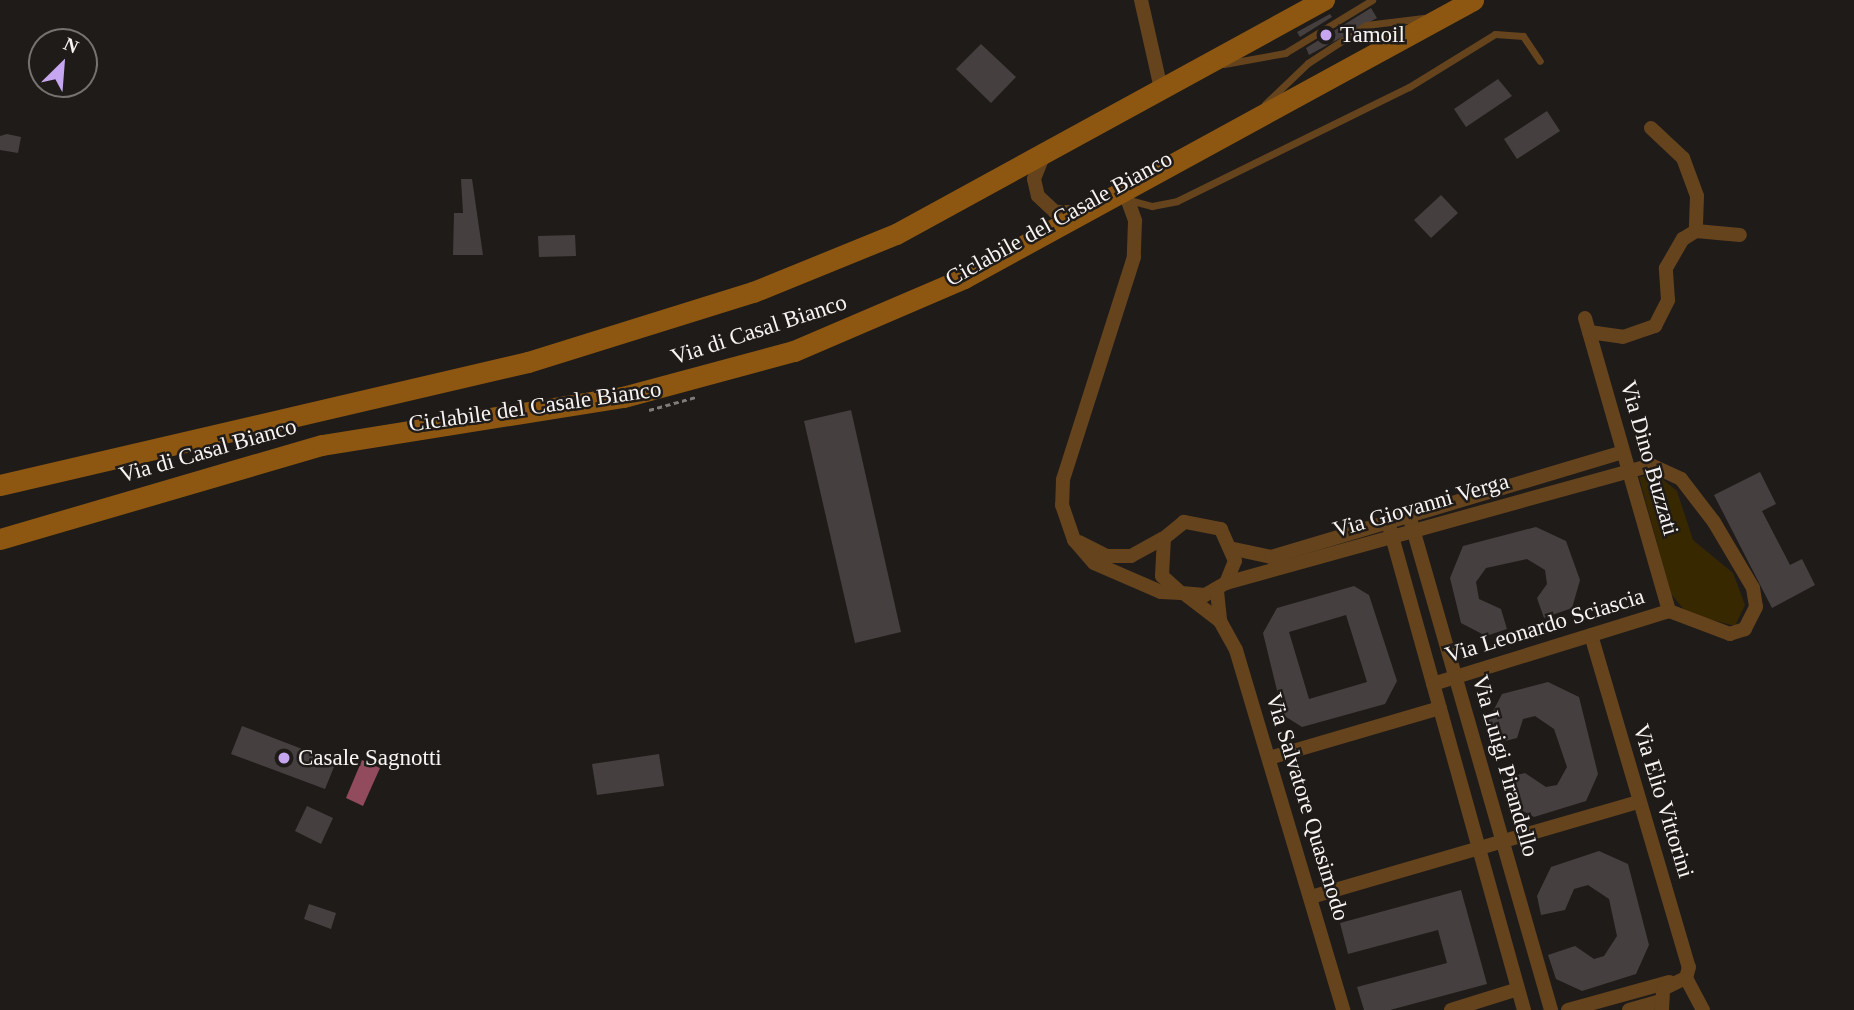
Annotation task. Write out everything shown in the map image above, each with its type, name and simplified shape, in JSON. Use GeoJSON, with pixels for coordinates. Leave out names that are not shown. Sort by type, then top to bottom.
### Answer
{"type":"FeatureCollection","features":[{"type":"Feature","properties":{"kind":"main road","name":"Via di Casal Bianco"},"geometry":{"type":"LineString","coordinates":[[0,539],[322,445],[613,399],[760,362],[942,290],[1088,209],[1126,195],[1239,129],[1473,0]]}},
{"type":"Feature","properties":{"kind":"main road","name":"Via di Casal Bianco"},"geometry":{"type":"LineString","coordinates":[[0,485],[498,369],[692,313],[877,243],[1199,68],[1311,3]]}},
{"type":"Feature","properties":{"kind":"street"},"geometry":{"type":"LineString","coordinates":[[1141,0],[1161,89]]}},
{"type":"Feature","properties":{"kind":"street"},"geometry":{"type":"LineString","coordinates":[[1651,128],[1683,158],[1698,196],[1696,231],[1740,235]]}},
{"type":"Feature","properties":{"kind":"street"},"geometry":{"type":"LineString","coordinates":[[1045,153],[1034,179],[1042,201],[1060,213],[1088,209]]}},
{"type":"Feature","properties":{"kind":"street","name":"Via Salvatore Quasimodo"},"geometry":{"type":"LineString","coordinates":[[1126,195],[1136,230],[1131,269],[1063,480],[1062,505],[1074,540],[1094,563],[1120,578],[1184,594],[1220,621],[1236,650],[1343,1010]]}},
{"type":"Feature","properties":{"kind":"street","name":"Via Dino Buzzati"},"geometry":{"type":"LineString","coordinates":[[1669,611],[1587,325],[1623,337],[1655,327],[1668,300],[1665,268],[1672,252],[1696,231]]}},
{"type":"Feature","properties":{"kind":"street","name":"Via Giovanni Verga"},"geometry":{"type":"LineString","coordinates":[[1234,549],[1271,557],[1623,452]]}},
{"type":"Feature","properties":{"kind":"street","name":"Via Giovanni Verga"},"geometry":{"type":"LineString","coordinates":[[1221,587],[1393,540],[1628,467],[1665,466],[1681,479],[1737,559],[1756,607],[1745,629],[1730,634],[1669,611]]}},
{"type":"Feature","properties":{"kind":"street","name":"Via Luigi Pirandello"},"geometry":{"type":"LineString","coordinates":[[1409,515],[1551,1010]]}},
{"type":"Feature","properties":{"kind":"street"},"geometry":{"type":"LineString","coordinates":[[1074,540],[1107,556],[1131,556],[1164,538],[1198,520],[1221,528],[1234,549],[1221,587],[1184,594],[1158,563],[1164,538]]}},
{"type":"Feature","properties":{"kind":"street","name":"Via Luigi Pirandello"},"geometry":{"type":"LineString","coordinates":[[1388,522],[1524,1010]]}},
{"type":"Feature","properties":{"kind":"street","name":"Via Salvatore Quasimodo"},"geometry":{"type":"LineString","coordinates":[[1220,621],[1221,587]]}},
{"type":"Feature","properties":{"kind":"street","name":"Via Leonardo Sciascia"},"geometry":{"type":"LineString","coordinates":[[1433,684],[1669,611]]}},
{"type":"Feature","properties":{"kind":"street","name":"Via Elio Vittorini"},"geometry":{"type":"LineString","coordinates":[[1591,635],[1637,802],[1689,967],[1686,978]]}},
{"type":"Feature","properties":{"kind":"street"},"geometry":{"type":"LineString","coordinates":[[1269,758],[1440,708]]}},
{"type":"Feature","properties":{"kind":"street"},"geometry":{"type":"LineString","coordinates":[[1311,897],[1637,802]]}},
{"type":"Feature","properties":{"kind":"street"},"geometry":{"type":"LineString","coordinates":[[1568,1010],[1686,978],[1703,1010]]}},
{"type":"Feature","properties":{"kind":"street"},"geometry":{"type":"LineString","coordinates":[[1629,1010],[1661,1005],[1669,982]]}},
{"type":"Feature","properties":{"kind":"street"},"geometry":{"type":"LineString","coordinates":[[1451,1010],[1518,989]]}},
{"type":"Feature","properties":{"kind":"lane"},"geometry":{"type":"LineString","coordinates":[[1199,68],[1285,53],[1372,0]]}},
{"type":"Feature","properties":{"kind":"lane"},"geometry":{"type":"LineString","coordinates":[[1239,129],[1308,63],[1366,25],[1443,16]]}},
{"type":"Feature","properties":{"kind":"lane"},"geometry":{"type":"LineString","coordinates":[[1126,195],[1152,206],[1177,201],[1409,87],[1494,34],[1523,36],[1540,61]]}},
{"type":"Feature","properties":{"kind":"path","name":"Ciclabile del Casale Bianco"},"geometry":{"type":"LineString","coordinates":[[639,411],[704,394]]}},
{"type":"Feature","properties":{"kind":"shaded area"},"geometry":{"type":"Polygon","coordinates":[[[1656,474],[1677,491],[1693,540],[1733,573],[1745,605],[1735,626],[1687,613],[1671,594],[1639,477],[1656,474]]]}},
{"type":"Feature","properties":{"kind":"shaded area"},"geometry":{"type":"Polygon","coordinates":[[[362,760],[380,768],[363,806],[346,798],[362,760]]]}},
{"type":"Feature","properties":{"kind":"building"},"geometry":{"type":"Polygon","coordinates":[[[1371,8],[1377,18],[1309,55],[1306,48],[1371,8]]]}},
{"type":"Feature","properties":{"kind":"building"},"geometry":{"type":"Polygon","coordinates":[[[1330,14],[1332,17],[1300,37],[1297,32],[1330,14]]]}},
{"type":"Feature","properties":{"kind":"building"},"geometry":{"type":"Polygon","coordinates":[[[981,44],[1016,77],[991,103],[956,69],[981,44]]]}},
{"type":"Feature","properties":{"kind":"building"},"geometry":{"type":"Polygon","coordinates":[[[1498,79],[1512,96],[1466,127],[1454,109],[1498,79]]]}},
{"type":"Feature","properties":{"kind":"building"},"geometry":{"type":"Polygon","coordinates":[[[1547,111],[1560,131],[1517,159],[1504,139],[1547,111]]]}},
{"type":"Feature","properties":{"kind":"building"},"geometry":{"type":"Polygon","coordinates":[[[7,134],[21,137],[18,153],[0,150],[0,136],[7,134]]]}},
{"type":"Feature","properties":{"kind":"building"},"geometry":{"type":"Polygon","coordinates":[[[461,179],[472,179],[483,255],[453,255],[454,213],[463,213],[461,179]]]}},
{"type":"Feature","properties":{"kind":"building"},"geometry":{"type":"Polygon","coordinates":[[[1441,195],[1458,213],[1431,238],[1414,220],[1441,195]]]}},
{"type":"Feature","properties":{"kind":"building"},"geometry":{"type":"Polygon","coordinates":[[[575,235],[576,256],[539,257],[538,236],[575,235]]]}},
{"type":"Feature","properties":{"kind":"building"},"geometry":{"type":"Polygon","coordinates":[[[851,410],[901,632],[855,643],[804,421],[851,410]]]}},
{"type":"Feature","properties":{"kind":"building"},"geometry":{"type":"Polygon","coordinates":[[[1760,472],[1776,504],[1762,511],[1790,565],[1802,559],[1815,585],[1772,608],[1714,495],[1760,472]]]}},
{"type":"Feature","properties":{"kind":"building"},"geometry":{"type":"Polygon","coordinates":[[[1536,527],[1566,541],[1580,580],[1572,608],[1544,618],[1537,598],[1547,584],[1545,570],[1527,559],[1486,568],[1476,582],[1479,599],[1501,609],[1507,629],[1486,636],[1461,623],[1450,578],[1463,546],[1536,527]]]}},
{"type":"Feature","properties":{"kind":"building"},"geometry":{"type":"Polygon","coordinates":[[[1354,586],[1369,595],[1397,681],[1385,704],[1302,727],[1283,715],[1263,633],[1277,608],[1354,586]],[[1346,615],[1289,632],[1309,699],[1367,682],[1346,615]]]}},
{"type":"Feature","properties":{"kind":"building"},"geometry":{"type":"Polygon","coordinates":[[[1548,682],[1579,697],[1598,774],[1586,801],[1534,817],[1508,803],[1502,779],[1525,773],[1546,787],[1557,785],[1567,767],[1554,729],[1535,716],[1523,719],[1517,738],[1493,744],[1487,723],[1502,694],[1548,682]]]}},
{"type":"Feature","properties":{"kind":"building","name":"Casale Sagnotti"},"geometry":{"type":"Polygon","coordinates":[[[242,726],[336,762],[325,789],[231,754],[242,726]]]}},
{"type":"Feature","properties":{"kind":"building"},"geometry":{"type":"Polygon","coordinates":[[[659,754],[664,786],[597,795],[592,764],[659,754]]]}},
{"type":"Feature","properties":{"kind":"building"},"geometry":{"type":"Polygon","coordinates":[[[307,806],[333,818],[321,844],[295,831],[307,806]]]}},
{"type":"Feature","properties":{"kind":"building"},"geometry":{"type":"Polygon","coordinates":[[[1599,851],[1628,864],[1649,945],[1636,974],[1582,991],[1556,979],[1548,955],[1575,946],[1594,959],[1604,956],[1617,936],[1609,899],[1588,885],[1574,889],[1565,910],[1541,915],[1537,896],[1551,867],[1599,851]]]}},
{"type":"Feature","properties":{"kind":"building"},"geometry":{"type":"Polygon","coordinates":[[[1461,890],[1487,984],[1390,1010],[1364,1010],[1357,987],[1447,963],[1438,930],[1348,954],[1340,923],[1461,890]]]}},
{"type":"Feature","properties":{"kind":"building"},"geometry":{"type":"Polygon","coordinates":[[[309,904],[336,913],[331,929],[304,919],[309,904]]]}},
{"type":"Feature","properties":{"kind":"place","name":"Tamoil"},"geometry":{"type":"Point","coordinates":[1326,35]}},
{"type":"Feature","properties":{"kind":"place","name":"Casale Sagnotti"},"geometry":{"type":"Point","coordinates":[284,758]}}]}
